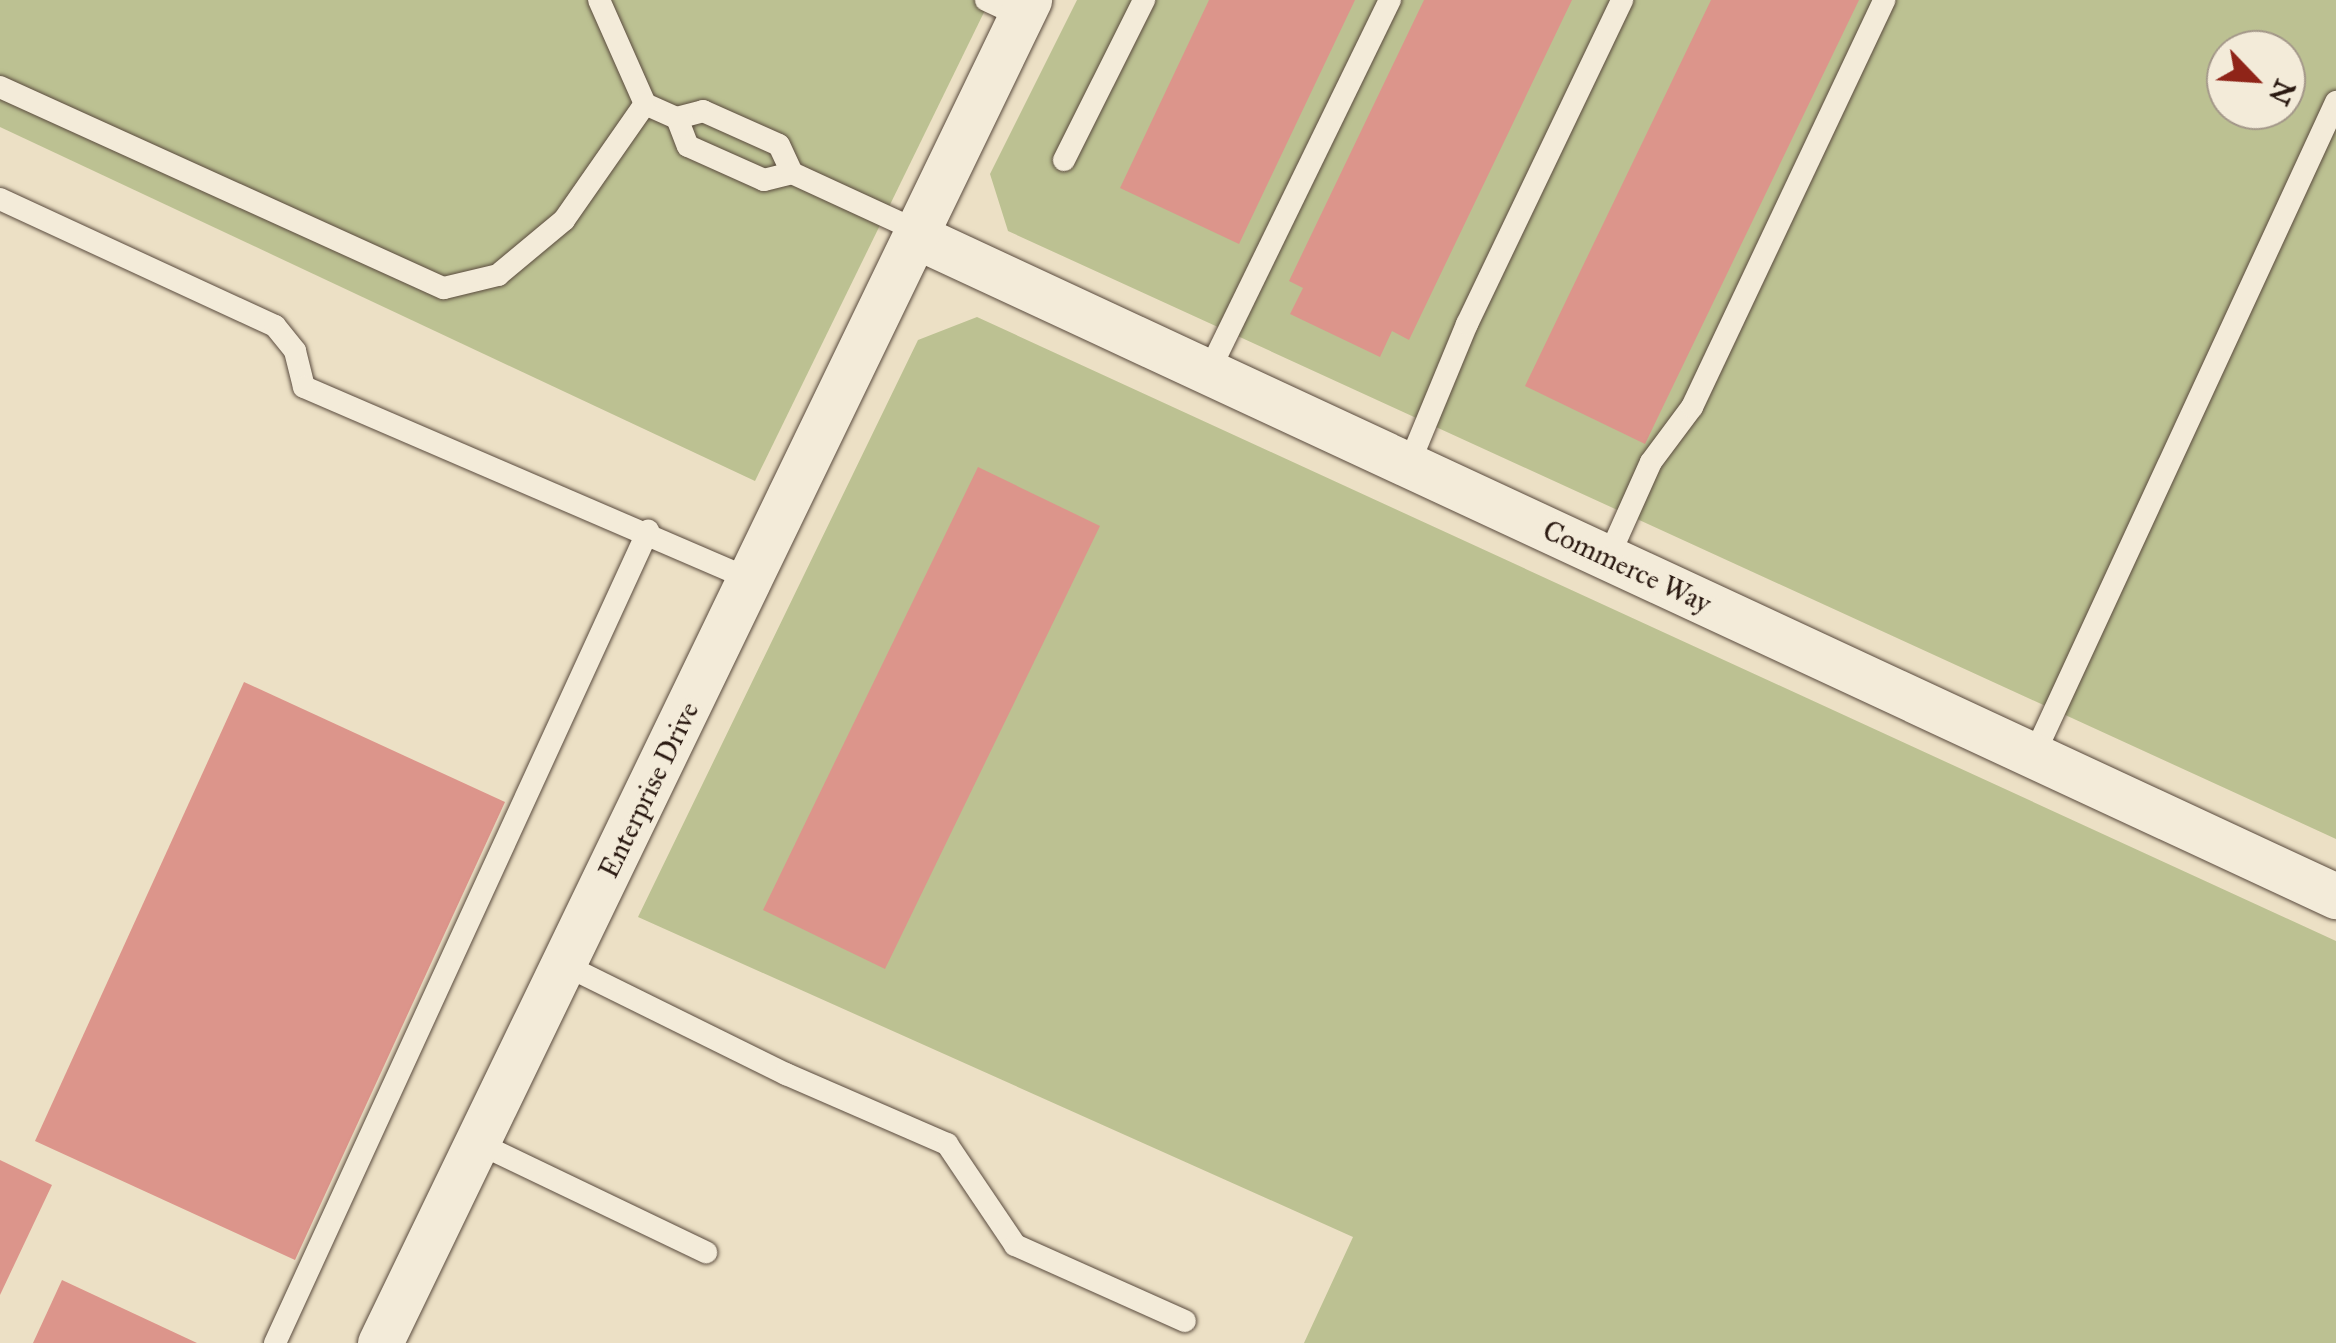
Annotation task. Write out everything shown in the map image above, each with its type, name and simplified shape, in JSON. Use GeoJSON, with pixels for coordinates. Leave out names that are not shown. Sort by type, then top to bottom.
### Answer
{"type":"FeatureCollection","features":[{"type":"Feature","properties":{"kind":"street","name":"Enterprise Drive"},"geometry":{"type":"LineString","coordinates":[[380,1343],[919,234],[1012,5]]}},
{"type":"Feature","properties":{"kind":"street","name":"Commerce Way"},"geometry":{"type":"LineString","coordinates":[[919,234],[1208,374],[2336,896]]}},
{"type":"Feature","properties":{"kind":"lane"},"geometry":{"type":"LineString","coordinates":[[599,0],[645,104],[677,118],[704,110],[779,146],[792,173],[919,234]]}},
{"type":"Feature","properties":{"kind":"lane"},"geometry":{"type":"LineString","coordinates":[[1064,160],[1144,0]]}},
{"type":"Feature","properties":{"kind":"lane"},"geometry":{"type":"LineString","coordinates":[[1208,374],[1390,0]]}},
{"type":"Feature","properties":{"kind":"lane"},"geometry":{"type":"LineString","coordinates":[[1409,464],[1467,324],[1622,0]]}},
{"type":"Feature","properties":{"kind":"lane"},"geometry":{"type":"LineString","coordinates":[[1608,558],[1651,462],[1692,407],[1884,0]]}},
{"type":"Feature","properties":{"kind":"lane"},"geometry":{"type":"LineString","coordinates":[[0,88],[444,288],[498,274],[564,220],[645,104]]}},
{"type":"Feature","properties":{"kind":"lane"},"geometry":{"type":"LineString","coordinates":[[2033,757],[2336,102]]}},
{"type":"Feature","properties":{"kind":"lane"},"geometry":{"type":"LineString","coordinates":[[677,118],[688,146],[764,180],[792,173]]}},
{"type":"Feature","properties":{"kind":"lane"},"geometry":{"type":"LineString","coordinates":[[0,199],[275,326],[295,351],[304,386],[648,531],[753,580]]}},
{"type":"Feature","properties":{"kind":"lane"},"geometry":{"type":"LineString","coordinates":[[276,1343],[648,531]]}},
{"type":"Feature","properties":{"kind":"lane"},"geometry":{"type":"LineString","coordinates":[[563,964],[786,1074],[947,1144],[1015,1244],[1185,1321]]}},
{"type":"Feature","properties":{"kind":"lane"},"geometry":{"type":"LineString","coordinates":[[478,1142],[706,1252]]}},
{"type":"Feature","properties":{"kind":"green space"},"geometry":{"type":"Polygon","coordinates":[[[0,0],[990,0],[755,481],[0,127],[0,0]]]}},
{"type":"Feature","properties":{"kind":"green space"},"geometry":{"type":"Polygon","coordinates":[[[1077,0],[2336,0],[2336,839],[1008,231],[990,174],[1077,0]]]}},
{"type":"Feature","properties":{"kind":"green space"},"geometry":{"type":"Polygon","coordinates":[[[977,317],[2336,941],[2336,1343],[1304,1343],[1353,1237],[638,917],[918,340],[977,317]]]}},
{"type":"Feature","properties":{"kind":"building"},"geometry":{"type":"Polygon","coordinates":[[[1209,0],[1355,0],[1239,244],[1120,188],[1209,0]]]}},
{"type":"Feature","properties":{"kind":"building"},"geometry":{"type":"Polygon","coordinates":[[[1424,0],[1572,0],[1409,340],[1392,331],[1380,357],[1290,314],[1303,288],[1289,281],[1424,0]]]}},
{"type":"Feature","properties":{"kind":"building"},"geometry":{"type":"Polygon","coordinates":[[[1711,0],[1859,0],[1645,444],[1525,386],[1711,0]]]}},
{"type":"Feature","properties":{"kind":"building"},"geometry":{"type":"Polygon","coordinates":[[[978,467],[1100,526],[885,969],[763,910],[978,467]]]}},
{"type":"Feature","properties":{"kind":"building"},"geometry":{"type":"Polygon","coordinates":[[[244,682],[505,802],[295,1260],[35,1141],[244,682]]]}},
{"type":"Feature","properties":{"kind":"building"},"geometry":{"type":"Polygon","coordinates":[[[0,1160],[52,1185],[0,1295],[0,1160]]]}},
{"type":"Feature","properties":{"kind":"building"},"geometry":{"type":"Polygon","coordinates":[[[62,1280],[197,1343],[33,1343],[62,1280]]]}}]}
